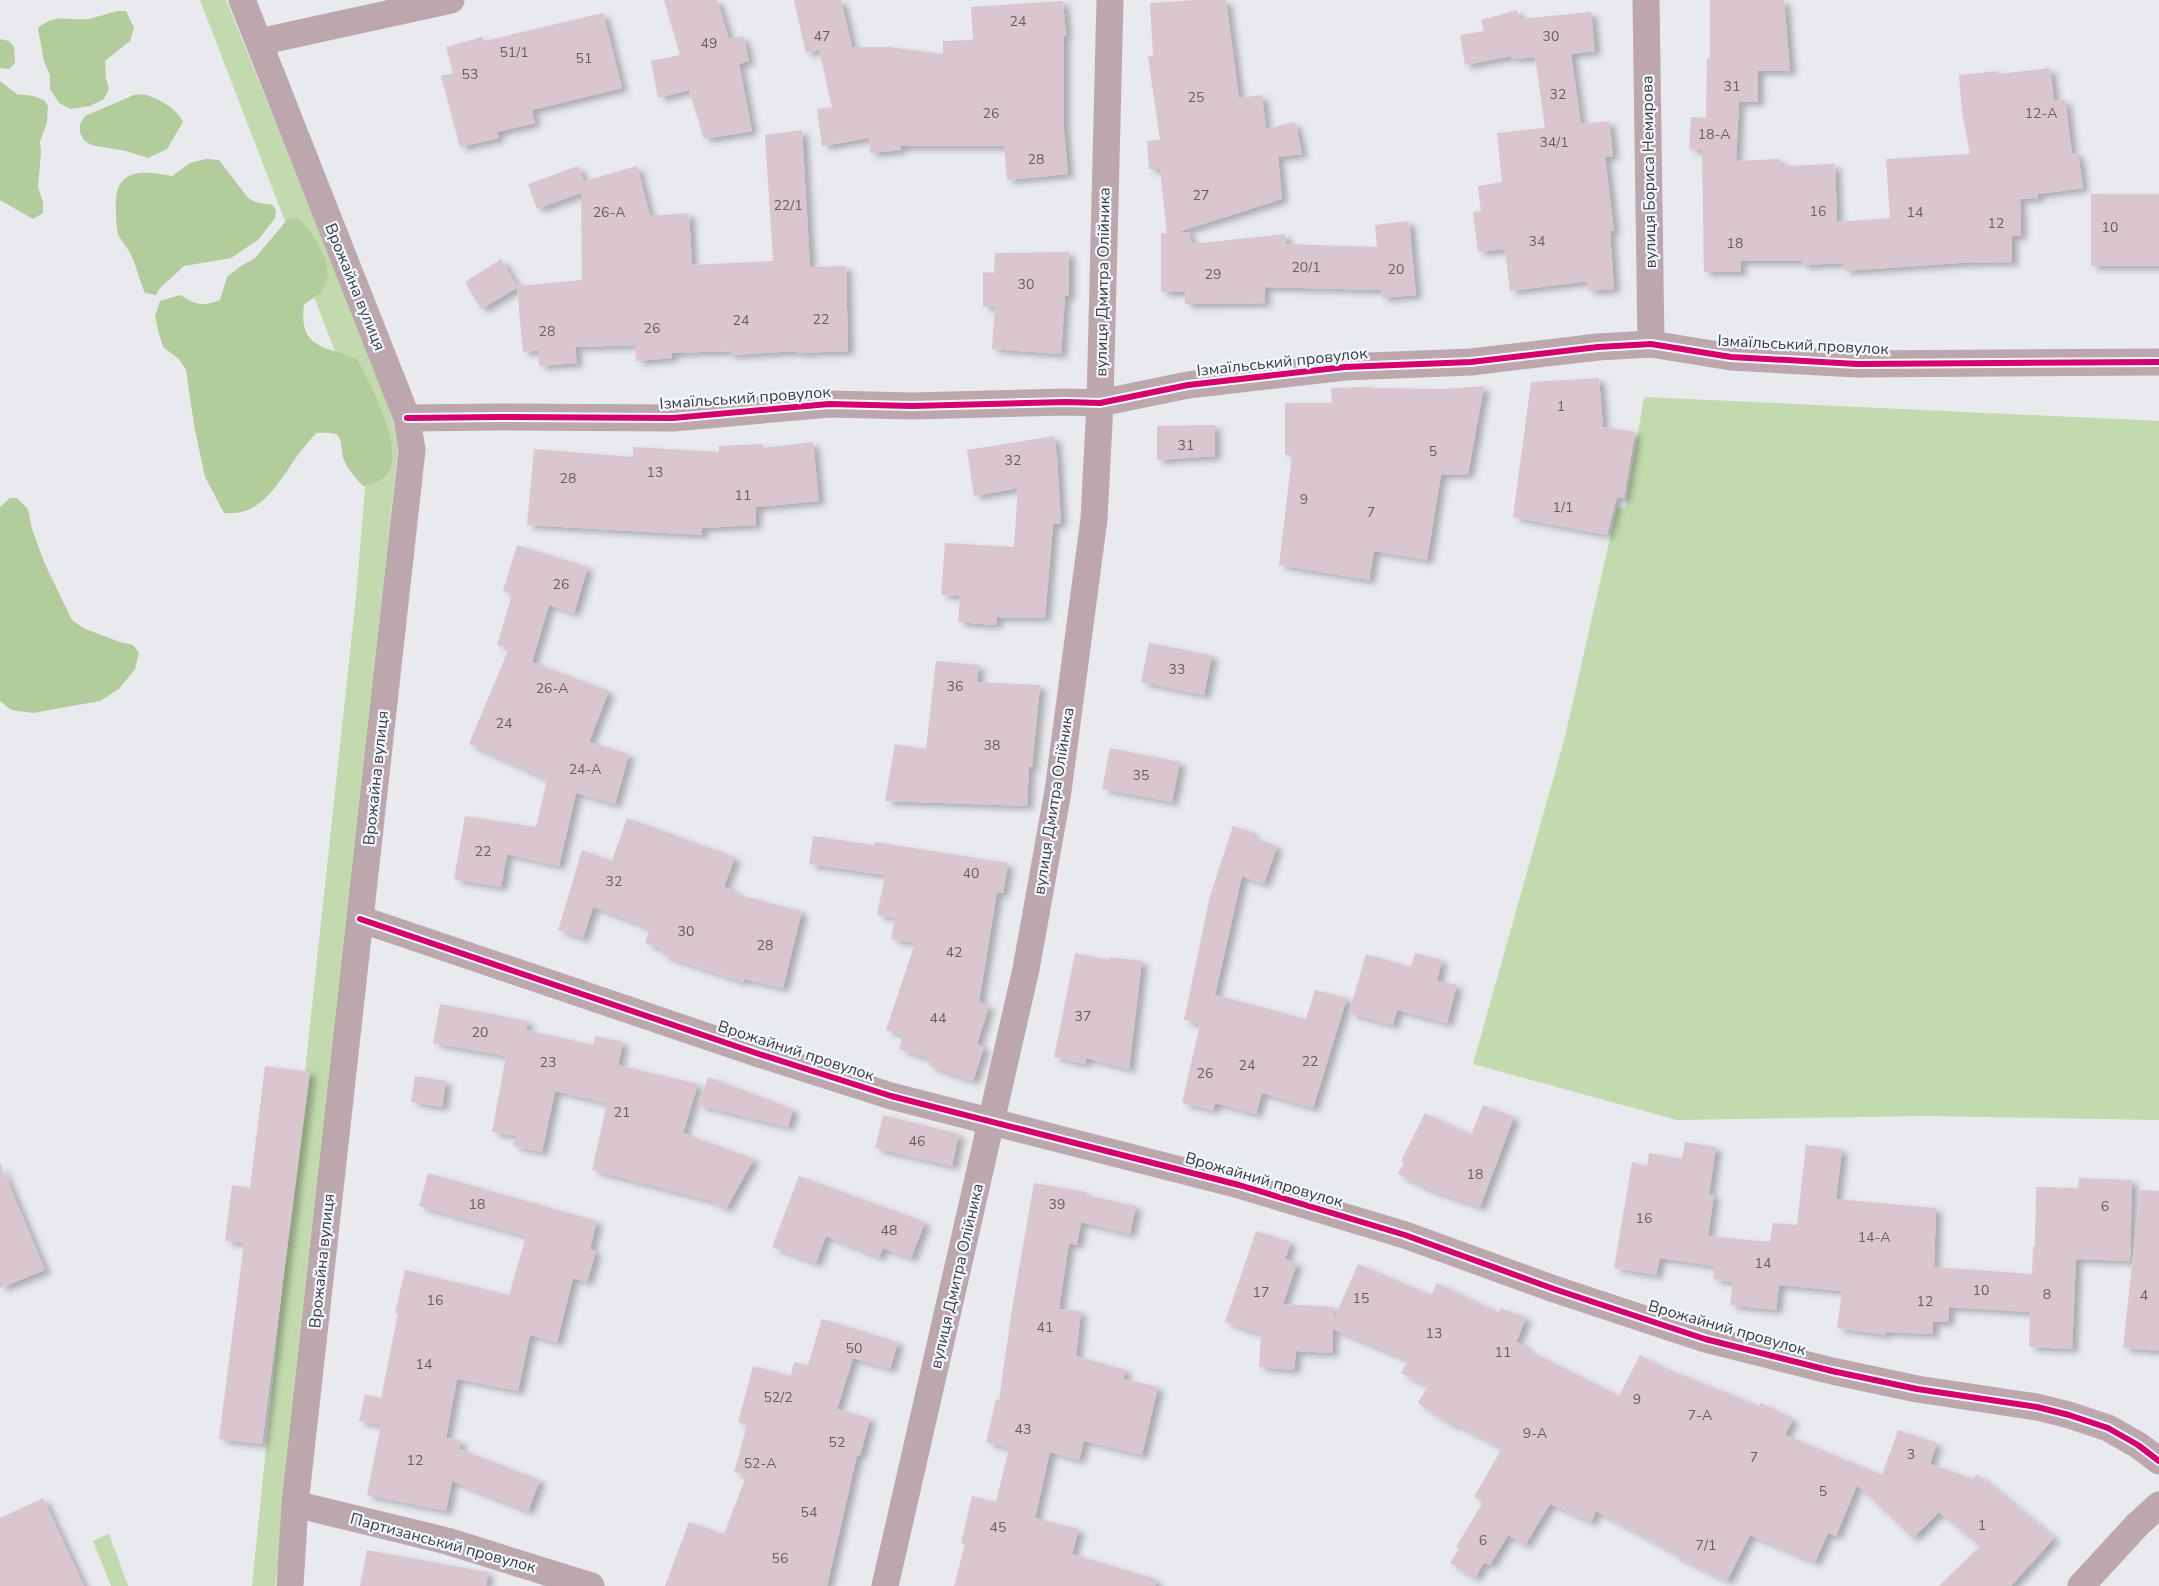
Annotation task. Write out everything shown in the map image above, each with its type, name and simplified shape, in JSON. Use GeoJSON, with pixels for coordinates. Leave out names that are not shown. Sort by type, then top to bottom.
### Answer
{"type":"FeatureCollection","features":[{"type":"Feature","properties":{"kind":"street","name":"Врожайна вулиця"},"geometry":{"type":"LineString","coordinates":[[242,0],[407,418],[412,450],[295,1504],[290,1586]]}},
{"type":"Feature","properties":{"kind":"street"},"geometry":{"type":"LineString","coordinates":[[259,42],[451,0]]}},
{"type":"Feature","properties":{"kind":"street","name":"вулиця Дмитра Олійника"},"geometry":{"type":"LineString","coordinates":[[885,1586],[1026,969],[1058,791],[1094,519],[1100,403],[1110,0]]}},
{"type":"Feature","properties":{"kind":"street","name":"вулиця Бориса Немирова"},"geometry":{"type":"LineString","coordinates":[[1646,0],[1651,344]]}},
{"type":"Feature","properties":{"kind":"street","name":"Ізмаїльський провулок"},"geometry":{"type":"LineString","coordinates":[[407,418],[673,418],[829,404],[912,406],[1100,403],[1188,385],[1334,368],[1472,362],[1598,347],[1651,344],[1731,357],[1857,364],[2159,362]]}},
{"type":"Feature","properties":{"kind":"street","name":"Врожайний провулок"},"geometry":{"type":"LineString","coordinates":[[360,919],[759,1054],[891,1096],[1239,1185],[1405,1235],[1554,1289],[1705,1339],[1832,1371],[1917,1389],[2069,1414],[2108,1428],[2138,1445],[2159,1461]]}},
{"type":"Feature","properties":{"kind":"street","name":"Партизанський провулок"},"geometry":{"type":"LineString","coordinates":[[295,1504],[447,1541],[591,1586]]}},
{"type":"Feature","properties":{"kind":"street"},"geometry":{"type":"LineString","coordinates":[[2081,1586],[2137,1525],[2159,1505]]}},
{"type":"Feature","properties":{"kind":"green space"},"geometry":{"type":"Polygon","coordinates":[[[200,0],[226,0],[377,374],[393,421],[398,447],[275,1586],[252,1586],[356,597],[369,440],[200,0]]]}},
{"type":"Feature","properties":{"kind":"green space"},"geometry":{"type":"Polygon","coordinates":[[[117,11],[126,11],[134,28],[130,41],[105,61],[109,89],[104,99],[90,106],[71,109],[59,103],[50,89],[50,75],[44,62],[38,28],[52,20],[93,18],[117,11]]]}},
{"type":"Feature","properties":{"kind":"green space"},"geometry":{"type":"Polygon","coordinates":[[[0,39],[9,41],[14,47],[15,63],[9,69],[0,68],[0,39]]]}},
{"type":"Feature","properties":{"kind":"green space"},"geometry":{"type":"Polygon","coordinates":[[[0,81],[17,94],[44,100],[48,106],[47,122],[40,142],[38,187],[43,202],[43,213],[33,219],[0,200],[0,81]]]}},
{"type":"Feature","properties":{"kind":"green space"},"geometry":{"type":"Polygon","coordinates":[[[142,94],[166,104],[183,122],[167,149],[148,158],[126,151],[91,145],[84,140],[80,133],[80,124],[85,116],[134,95],[142,94]]]}},
{"type":"Feature","properties":{"kind":"green space"},"geometry":{"type":"Polygon","coordinates":[[[206,159],[219,160],[249,199],[273,205],[276,211],[275,218],[258,240],[231,258],[184,266],[160,288],[156,295],[145,293],[133,258],[118,232],[116,197],[119,187],[124,179],[131,175],[149,173],[172,176],[190,163],[206,159]]]}},
{"type":"Feature","properties":{"kind":"green space"},"geometry":{"type":"Polygon","coordinates":[[[298,218],[322,251],[328,272],[322,290],[304,305],[303,320],[306,331],[317,344],[357,359],[376,397],[388,429],[392,458],[390,469],[382,479],[363,486],[346,465],[338,436],[331,433],[316,433],[274,489],[258,505],[237,513],[224,513],[205,477],[186,370],[179,359],[163,347],[155,316],[160,301],[180,295],[199,304],[220,300],[227,277],[255,258],[287,220],[298,218]]]}},
{"type":"Feature","properties":{"kind":"green space"},"geometry":{"type":"Polygon","coordinates":[[[1644,397],[2159,421],[2159,1120],[1925,1116],[1677,1120],[1473,1064],[1565,737],[1617,507],[1625,508],[1644,397]]]}},
{"type":"Feature","properties":{"kind":"green space"},"geometry":{"type":"Polygon","coordinates":[[[10,498],[17,498],[28,509],[32,529],[44,562],[72,620],[83,628],[133,645],[139,653],[135,669],[119,689],[100,701],[33,713],[11,710],[0,701],[0,507],[10,498]]]}},
{"type":"Feature","properties":{"kind":"green space"},"geometry":{"type":"Polygon","coordinates":[[[109,1534],[128,1586],[111,1586],[93,1541],[109,1534]]]}},
{"type":"Feature","properties":{"kind":"building"},"geometry":{"type":"Polygon","coordinates":[[[664,0],[717,0],[729,39],[743,36],[749,61],[739,64],[752,131],[704,139],[689,90],[658,98],[651,61],[680,55],[664,0]]]}},
{"type":"Feature","properties":{"kind":"building"},"geometry":{"type":"Polygon","coordinates":[[[794,0],[841,0],[852,47],[889,47],[943,54],[943,41],[973,40],[971,7],[1063,1],[1066,36],[1064,36],[1064,130],[1068,174],[1007,180],[1004,146],[900,146],[901,150],[870,153],[869,138],[822,146],[817,109],[832,107],[819,50],[806,53],[794,0]]]}},
{"type":"Feature","properties":{"kind":"building"},"geometry":{"type":"Polygon","coordinates":[[[1226,0],[1239,98],[1262,95],[1266,129],[1295,122],[1302,154],[1278,157],[1282,199],[1178,232],[1189,232],[1192,244],[1285,234],[1286,244],[1377,247],[1375,225],[1409,221],[1416,295],[1382,298],[1381,290],[1265,287],[1265,303],[1185,304],[1185,292],[1161,292],[1161,233],[1167,233],[1160,169],[1149,169],[1147,141],[1160,140],[1148,56],[1153,56],[1150,3],[1226,0]]]}},
{"type":"Feature","properties":{"kind":"building"},"geometry":{"type":"Polygon","coordinates":[[[1710,0],[1784,0],[1790,71],[1758,71],[1758,102],[1739,102],[1736,161],[1780,159],[1781,166],[1835,164],[1837,222],[1890,218],[1886,159],[1970,154],[1962,111],[1959,75],[1997,71],[1998,74],[2050,68],[2054,101],[2065,99],[2072,154],[2078,153],[2083,188],[2038,194],[2038,198],[2020,199],[2021,236],[2012,236],[2012,262],[1958,263],[1844,271],[1843,263],[1802,265],[1802,261],[1740,261],[1741,272],[1704,272],[1702,150],[1689,149],[1691,117],[1706,118],[1707,58],[1710,58],[1710,0]]]}},
{"type":"Feature","properties":{"kind":"building"},"geometry":{"type":"Polygon","coordinates":[[[1517,10],[1520,19],[1591,12],[1595,51],[1571,54],[1581,124],[1609,121],[1613,156],[1605,157],[1614,231],[1610,231],[1614,289],[1588,291],[1587,281],[1510,291],[1505,249],[1478,252],[1473,212],[1481,211],[1478,186],[1502,182],[1497,133],[1545,128],[1535,57],[1512,59],[1511,56],[1465,65],[1460,35],[1484,31],[1481,20],[1517,10]]]}},
{"type":"Feature","properties":{"kind":"building"},"geometry":{"type":"Polygon","coordinates":[[[603,13],[622,88],[532,110],[535,123],[497,132],[499,138],[460,147],[441,76],[453,73],[446,47],[482,37],[484,41],[603,13]]]}},
{"type":"Feature","properties":{"kind":"building"},"geometry":{"type":"Polygon","coordinates":[[[802,130],[810,267],[846,266],[848,351],[730,355],[730,351],[672,353],[672,358],[636,361],[635,345],[575,347],[577,363],[539,366],[538,350],[523,352],[517,288],[481,309],[465,282],[501,259],[517,286],[582,280],[581,193],[537,209],[528,184],[578,166],[584,181],[637,166],[650,216],[689,213],[692,265],[773,261],[765,135],[802,130]]]}},
{"type":"Feature","properties":{"kind":"building"},"geometry":{"type":"Polygon","coordinates":[[[2091,194],[2159,194],[2159,266],[2091,266],[2091,194]]]}},
{"type":"Feature","properties":{"kind":"building"},"geometry":{"type":"Polygon","coordinates":[[[1069,252],[1069,296],[1065,296],[1061,354],[992,349],[995,307],[983,307],[983,272],[994,273],[995,253],[1069,252]]]}},
{"type":"Feature","properties":{"kind":"building"},"geometry":{"type":"Polygon","coordinates":[[[1599,378],[1603,427],[1635,432],[1624,498],[1617,497],[1607,535],[1513,517],[1531,382],[1599,378]]]}},
{"type":"Feature","properties":{"kind":"building"},"geometry":{"type":"Polygon","coordinates":[[[1484,386],[1468,474],[1441,475],[1427,560],[1374,551],[1369,580],[1279,565],[1292,455],[1285,455],[1285,403],[1332,403],[1331,388],[1445,389],[1484,386]]]}},
{"type":"Feature","properties":{"kind":"building"},"geometry":{"type":"Polygon","coordinates":[[[1215,425],[1215,456],[1157,460],[1157,426],[1215,425]]]}},
{"type":"Feature","properties":{"kind":"building"},"geometry":{"type":"Polygon","coordinates":[[[1054,436],[1061,523],[1053,524],[1045,618],[997,617],[996,625],[958,622],[960,596],[941,595],[945,543],[1014,547],[1018,488],[974,496],[967,450],[1054,436]]]}},
{"type":"Feature","properties":{"kind":"building"},"geometry":{"type":"Polygon","coordinates":[[[813,442],[819,501],[756,507],[756,525],[702,528],[702,535],[527,525],[534,449],[633,457],[633,447],[719,452],[719,446],[763,444],[763,448],[813,442]]]}},
{"type":"Feature","properties":{"kind":"building"},"geometry":{"type":"Polygon","coordinates":[[[517,545],[588,567],[574,613],[549,605],[532,662],[609,691],[589,742],[629,754],[615,804],[576,793],[559,866],[507,854],[501,887],[454,879],[465,816],[536,827],[547,779],[469,744],[509,648],[497,645],[512,594],[503,591],[517,545]]]}},
{"type":"Feature","properties":{"kind":"building"},"geometry":{"type":"Polygon","coordinates":[[[1149,643],[1212,655],[1204,695],[1141,682],[1149,643]]]}},
{"type":"Feature","properties":{"kind":"building"},"geometry":{"type":"Polygon","coordinates":[[[936,661],[979,665],[977,682],[1040,685],[1032,767],[1029,767],[1027,806],[885,801],[895,744],[926,749],[936,661]]]}},
{"type":"Feature","properties":{"kind":"building"},"geometry":{"type":"Polygon","coordinates":[[[1110,748],[1180,762],[1172,802],[1102,789],[1110,748]]]}},
{"type":"Feature","properties":{"kind":"building"},"geometry":{"type":"Polygon","coordinates":[[[627,818],[735,857],[724,887],[736,891],[735,894],[802,911],[783,988],[744,979],[743,982],[662,955],[663,949],[645,943],[650,928],[593,907],[583,938],[558,930],[582,850],[612,861],[627,818]]]}},
{"type":"Feature","properties":{"kind":"building"},"geometry":{"type":"Polygon","coordinates":[[[1233,826],[1252,832],[1251,837],[1277,846],[1264,884],[1242,876],[1215,995],[1306,1019],[1315,990],[1347,998],[1313,1108],[1262,1093],[1256,1114],[1215,1103],[1213,1110],[1182,1103],[1200,1024],[1184,1020],[1210,896],[1233,826]]]}},
{"type":"Feature","properties":{"kind":"building"},"geometry":{"type":"Polygon","coordinates":[[[813,836],[874,845],[875,842],[1008,863],[1003,893],[997,892],[979,1002],[989,1006],[977,1044],[984,1047],[973,1081],[929,1066],[931,1059],[899,1049],[903,1035],[886,1030],[915,943],[891,939],[895,918],[877,915],[885,875],[809,864],[813,836]]]}},
{"type":"Feature","properties":{"kind":"building"},"geometry":{"type":"Polygon","coordinates":[[[1075,953],[1109,960],[1109,957],[1142,961],[1129,1069],[1086,1058],[1085,1064],[1054,1057],[1075,953]]]}},
{"type":"Feature","properties":{"kind":"building"},"geometry":{"type":"Polygon","coordinates":[[[1415,953],[1442,960],[1437,981],[1457,985],[1447,1023],[1397,1010],[1393,1025],[1349,1013],[1366,954],[1411,967],[1415,953]]]}},
{"type":"Feature","properties":{"kind":"building"},"geometry":{"type":"Polygon","coordinates":[[[440,1004],[528,1021],[526,1030],[593,1045],[595,1036],[623,1042],[618,1065],[698,1084],[683,1133],[754,1159],[726,1209],[712,1201],[592,1170],[607,1103],[555,1091],[542,1152],[513,1146],[516,1136],[492,1132],[506,1056],[433,1043],[440,1004]]]}},
{"type":"Feature","properties":{"kind":"building"},"geometry":{"type":"Polygon","coordinates":[[[265,1066],[310,1072],[262,1444],[219,1439],[244,1243],[225,1241],[232,1185],[250,1188],[265,1066]]]}},
{"type":"Feature","properties":{"kind":"building"},"geometry":{"type":"Polygon","coordinates":[[[415,1076],[446,1081],[442,1107],[411,1102],[415,1076]]]}},
{"type":"Feature","properties":{"kind":"building"},"geometry":{"type":"Polygon","coordinates":[[[708,1077],[793,1109],[788,1127],[698,1105],[708,1077]]]}},
{"type":"Feature","properties":{"kind":"building"},"geometry":{"type":"Polygon","coordinates":[[[1483,1105],[1514,1117],[1480,1207],[1429,1189],[1398,1174],[1404,1162],[1401,1161],[1425,1113],[1471,1135],[1483,1105]]]}},
{"type":"Feature","properties":{"kind":"building"},"geometry":{"type":"Polygon","coordinates":[[[883,1115],[959,1134],[952,1166],[875,1148],[883,1115]]]}},
{"type":"Feature","properties":{"kind":"building"},"geometry":{"type":"Polygon","coordinates":[[[1685,1142],[1716,1147],[1709,1194],[1714,1194],[1708,1236],[1770,1242],[1773,1223],[1797,1225],[1806,1145],[1842,1149],[1836,1199],[1936,1208],[1934,1267],[2032,1274],[2036,1187],[2078,1188],[2079,1178],[2132,1180],[2130,1261],[2076,1259],[2072,1349],[2029,1347],[2030,1312],[1949,1307],[1948,1322],[1933,1322],[1933,1334],[1886,1332],[1886,1335],[1837,1328],[1842,1291],[1779,1285],[1776,1310],[1730,1305],[1733,1282],[1713,1279],[1714,1266],[1660,1258],[1656,1275],[1614,1268],[1632,1162],[1647,1166],[1649,1153],[1682,1159],[1685,1142]]]}},
{"type":"Feature","properties":{"kind":"building"},"geometry":{"type":"Polygon","coordinates":[[[0,1163],[45,1270],[0,1288],[0,1163]]]}},
{"type":"Feature","properties":{"kind":"building"},"geometry":{"type":"Polygon","coordinates":[[[428,1173],[597,1221],[590,1249],[596,1251],[587,1282],[573,1278],[557,1342],[530,1335],[518,1391],[457,1379],[446,1438],[460,1440],[459,1449],[540,1480],[528,1511],[452,1481],[446,1511],[367,1495],[381,1425],[359,1421],[365,1394],[381,1398],[398,1313],[395,1313],[405,1270],[509,1295],[526,1236],[419,1206],[428,1173]]]}},
{"type":"Feature","properties":{"kind":"building"},"geometry":{"type":"Polygon","coordinates":[[[799,1176],[925,1222],[911,1258],[883,1248],[879,1257],[826,1236],[816,1263],[772,1247],[799,1176]]]}},
{"type":"Feature","properties":{"kind":"building"},"geometry":{"type":"Polygon","coordinates":[[[1034,1183],[1086,1192],[1086,1195],[1136,1206],[1130,1234],[1081,1222],[1077,1245],[1069,1243],[1059,1309],[1081,1311],[1076,1356],[1126,1370],[1123,1379],[1158,1387],[1142,1455],[1084,1441],[1079,1460],[1050,1452],[1035,1518],[1079,1529],[1072,1554],[1156,1579],[1155,1586],[954,1586],[965,1544],[961,1543],[972,1496],[996,1502],[1009,1448],[986,1442],[996,1399],[999,1400],[1034,1183]]]}},
{"type":"Feature","properties":{"kind":"building"},"geometry":{"type":"Polygon","coordinates":[[[2140,1190],[2159,1191],[2159,1351],[2123,1348],[2140,1190]]]}},
{"type":"Feature","properties":{"kind":"building"},"geometry":{"type":"Polygon","coordinates":[[[1256,1231],[1291,1242],[1285,1259],[1297,1263],[1283,1304],[1334,1307],[1334,1319],[1358,1264],[1431,1295],[1437,1283],[1499,1313],[1501,1308],[1526,1318],[1516,1342],[1526,1346],[1525,1349],[1619,1396],[1640,1355],[1662,1367],[1759,1406],[1761,1403],[1793,1419],[1785,1435],[1882,1475],[1898,1430],[1937,1443],[1930,1464],[1973,1479],[1977,1474],[2054,1538],[2011,1586],[1939,1586],[1980,1546],[1939,1512],[1913,1538],[1857,1485],[1836,1536],[1828,1533],[1815,1562],[1750,1535],[1727,1581],[1672,1554],[1673,1552],[1596,1511],[1591,1522],[1550,1504],[1525,1545],[1508,1535],[1490,1565],[1484,1562],[1475,1578],[1450,1563],[1459,1549],[1456,1547],[1483,1502],[1474,1497],[1502,1448],[1453,1423],[1452,1425],[1418,1403],[1428,1386],[1401,1373],[1408,1360],[1333,1329],[1332,1353],[1296,1351],[1294,1370],[1259,1367],[1261,1334],[1225,1322],[1256,1231]]]}},
{"type":"Feature","properties":{"kind":"building"},"geometry":{"type":"Polygon","coordinates":[[[822,1319],[898,1342],[890,1369],[853,1358],[837,1409],[870,1418],[860,1456],[857,1455],[827,1586],[665,1586],[689,1522],[724,1534],[746,1476],[734,1472],[747,1425],[738,1422],[753,1366],[791,1376],[794,1362],[808,1365],[822,1319]]]}},
{"type":"Feature","properties":{"kind":"building"},"geometry":{"type":"Polygon","coordinates":[[[43,1498],[84,1586],[0,1586],[0,1518],[43,1498]]]}},
{"type":"Feature","properties":{"kind":"building"},"geometry":{"type":"Polygon","coordinates":[[[367,1550],[488,1572],[486,1586],[360,1586],[367,1550]]]}},
{"type":"Feature","properties":{"kind":"cycle path"},"geometry":{"type":"LineString","coordinates":[[407,418],[673,418],[829,404],[912,406],[1100,403],[1188,385],[1345,367],[1471,362],[1598,347],[1651,344],[1731,357],[1857,364],[2159,362]]}},
{"type":"Feature","properties":{"kind":"cycle path"},"geometry":{"type":"LineString","coordinates":[[360,919],[759,1054],[891,1096],[1239,1185],[1405,1235],[1554,1289],[1705,1339],[1832,1371],[1917,1389],[2037,1407],[2069,1415],[2108,1428],[2138,1445],[2159,1461]]}}]}
